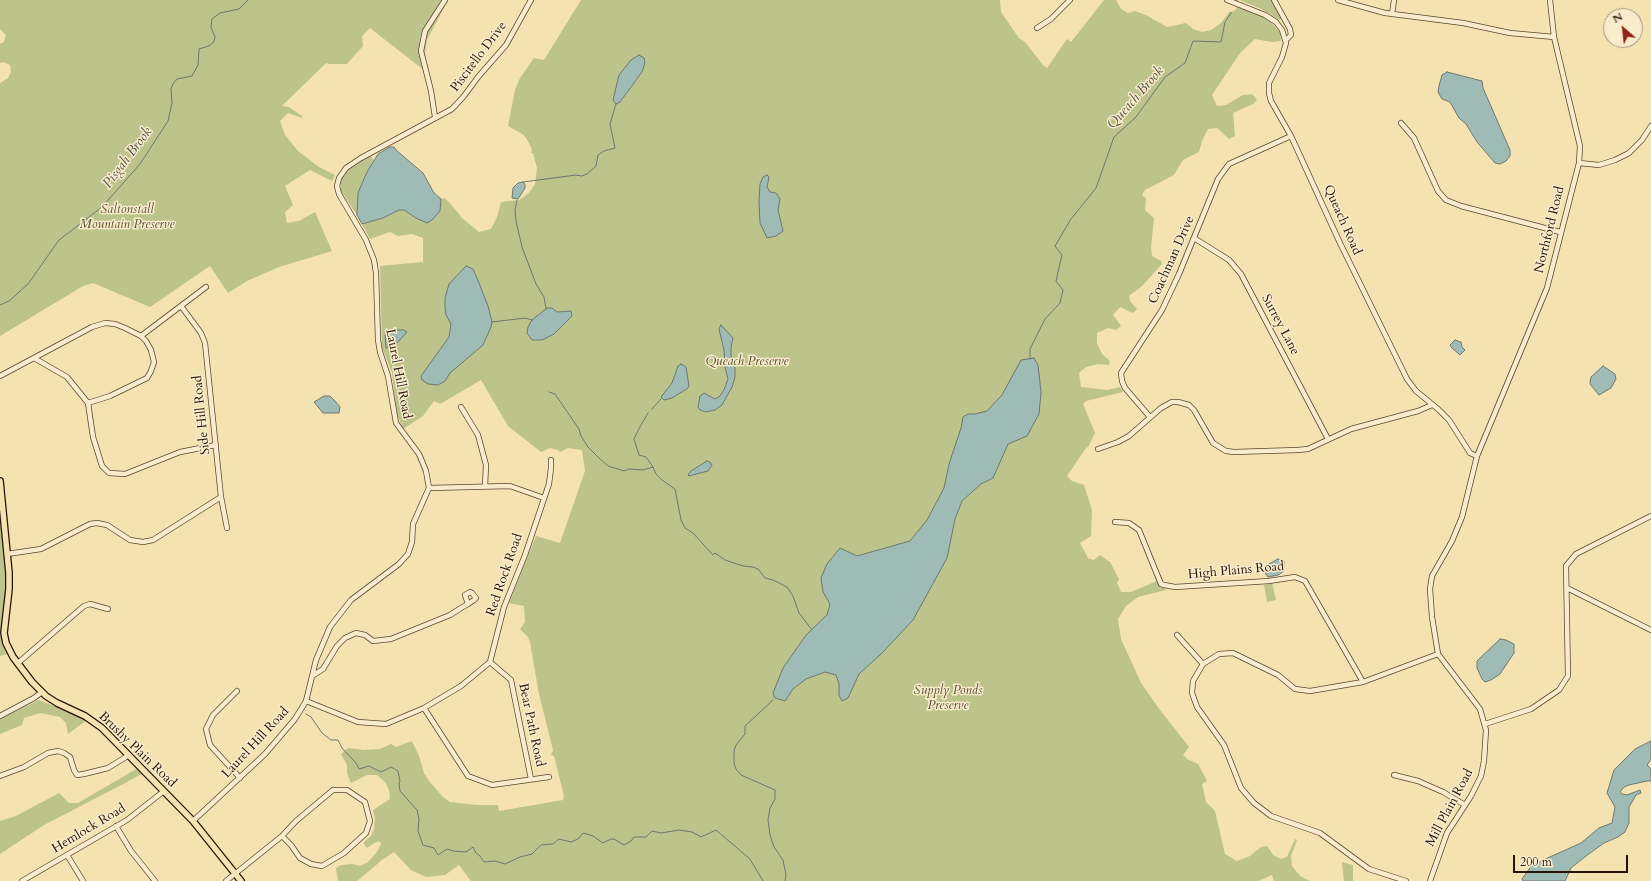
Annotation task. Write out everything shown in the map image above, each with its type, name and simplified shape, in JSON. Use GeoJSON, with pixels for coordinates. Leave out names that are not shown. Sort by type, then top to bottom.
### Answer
{"type":"FeatureCollection","features":[{"type":"Feature","properties":{"kind":"main road","name":"Brushy Plain Road"},"geometry":{"type":"LineString","coordinates":[[0,481],[9,589],[5,637],[9,649],[32,682],[42,692],[57,703],[93,720],[130,755],[193,821],[241,881]]}},
{"type":"Feature","properties":{"kind":"street"},"geometry":{"type":"LineString","coordinates":[[435,117],[431,91],[421,51],[425,31],[445,0]]}},
{"type":"Feature","properties":{"kind":"street","name":"Piscitello Drive"},"geometry":{"type":"LineString","coordinates":[[435,117],[444,115],[452,109],[506,45],[531,0]]}},
{"type":"Feature","properties":{"kind":"street"},"geometry":{"type":"LineString","coordinates":[[1037,28],[1051,20],[1070,0]]}},
{"type":"Feature","properties":{"kind":"street"},"geometry":{"type":"LineString","coordinates":[[1227,0],[1258,11],[1271,18],[1280,26],[1286,40]]}},
{"type":"Feature","properties":{"kind":"street","name":"Queach Road"},"geometry":{"type":"LineString","coordinates":[[1274,0],[1290,29],[1291,35],[1286,40],[1282,57],[1271,78],[1268,88],[1271,101],[1291,136],[1340,244],[1403,373],[1416,391],[1452,424],[1470,453],[1477,456]]}},
{"type":"Feature","properties":{"kind":"street"},"geometry":{"type":"LineString","coordinates":[[1338,0],[1392,14],[1463,23],[1510,33],[1554,36]]}},
{"type":"Feature","properties":{"kind":"street"},"geometry":{"type":"LineString","coordinates":[[1392,14],[1394,0]]}},
{"type":"Feature","properties":{"kind":"street","name":"Northford Road"},"geometry":{"type":"LineString","coordinates":[[1477,456],[1547,288],[1578,163],[1580,146],[1554,36],[1550,0]]}},
{"type":"Feature","properties":{"kind":"street","name":"Laurel Hill Road"},"geometry":{"type":"LineString","coordinates":[[193,821],[240,778],[280,738],[295,719],[306,701],[312,676],[324,639],[330,627],[344,608],[358,594],[399,564],[408,554],[412,542],[413,524],[429,488],[426,472],[419,454],[399,429],[393,414],[388,376],[380,352],[378,340],[376,273],[374,260],[368,244],[339,194],[337,186],[339,178],[346,168],[392,140],[435,117]]}},
{"type":"Feature","properties":{"kind":"street"},"geometry":{"type":"LineString","coordinates":[[1401,123],[1414,138],[1438,191],[1446,200],[1461,206],[1560,232]]}},
{"type":"Feature","properties":{"kind":"street"},"geometry":{"type":"LineString","coordinates":[[1578,163],[1599,165],[1615,160],[1629,153],[1642,140],[1651,126]]}},
{"type":"Feature","properties":{"kind":"street","name":"Coachman Drive"},"geometry":{"type":"LineString","coordinates":[[1150,418],[1125,388],[1121,373],[1162,310],[1218,179],[1229,164],[1291,136]]}},
{"type":"Feature","properties":{"kind":"street","name":"Surrey Lane"},"geometry":{"type":"LineString","coordinates":[[1194,238],[1229,260],[1241,274],[1328,439]]}},
{"type":"Feature","properties":{"kind":"street"},"geometry":{"type":"LineString","coordinates":[[141,336],[206,287]]}},
{"type":"Feature","properties":{"kind":"street","name":"Side Hill Road"},"geometry":{"type":"LineString","coordinates":[[181,306],[201,333],[205,343],[221,497],[227,528]]}},
{"type":"Feature","properties":{"kind":"street"},"geometry":{"type":"LineString","coordinates":[[0,376],[92,327],[105,323],[120,326],[141,336],[151,350],[154,362],[147,378],[110,396],[88,403]]}},
{"type":"Feature","properties":{"kind":"street"},"geometry":{"type":"LineString","coordinates":[[34,358],[66,377],[88,403],[92,437],[102,466],[109,473],[125,474],[180,452],[216,445]]}},
{"type":"Feature","properties":{"kind":"street"},"geometry":{"type":"LineString","coordinates":[[1098,449],[1118,442],[1129,436],[1166,404],[1172,402],[1183,403],[1194,410],[1213,443],[1226,451],[1234,452],[1298,450],[1316,446],[1351,429],[1428,408],[1432,405]]}},
{"type":"Feature","properties":{"kind":"street"},"geometry":{"type":"LineString","coordinates":[[461,407],[478,435],[486,465],[485,486]]}},
{"type":"Feature","properties":{"kind":"street","name":"Mill Plain Road"},"geometry":{"type":"LineString","coordinates":[[1430,881],[1443,840],[1478,784],[1483,771],[1486,740],[1485,724],[1480,709],[1438,654],[1432,617],[1430,589],[1432,576],[1452,542],[1462,517],[1477,456]]}},
{"type":"Feature","properties":{"kind":"street","name":"Red Rock Road"},"geometry":{"type":"LineString","coordinates":[[490,662],[504,607],[525,555],[549,484],[551,460]]}},
{"type":"Feature","properties":{"kind":"street"},"geometry":{"type":"LineString","coordinates":[[429,488],[510,486],[544,498]]}},
{"type":"Feature","properties":{"kind":"street"},"geometry":{"type":"LineString","coordinates":[[7,554],[41,549],[90,524],[97,523],[107,525],[130,540],[143,542],[153,540],[221,497]]}},
{"type":"Feature","properties":{"kind":"street"},"geometry":{"type":"LineString","coordinates":[[1485,724],[1531,709],[1559,690],[1568,676],[1566,566],[1576,554],[1651,516]]}},
{"type":"Feature","properties":{"kind":"street","name":"High Plains Road"},"geometry":{"type":"LineString","coordinates":[[1115,522],[1129,523],[1139,530],[1161,584],[1164,585],[1175,587],[1269,581],[1295,577],[1305,582],[1363,682]]}},
{"type":"Feature","properties":{"kind":"street"},"geometry":{"type":"LineString","coordinates":[[1567,588],[1651,630]]}},
{"type":"Feature","properties":{"kind":"street"},"geometry":{"type":"LineString","coordinates":[[18,663],[84,606],[90,604],[108,609]]}},
{"type":"Feature","properties":{"kind":"street"},"geometry":{"type":"LineString","coordinates":[[312,676],[324,669],[337,646],[345,638],[356,633],[365,635],[373,641],[391,639],[442,619],[468,604]]}},
{"type":"Feature","properties":{"kind":"street"},"geometry":{"type":"LineString","coordinates":[[1177,635],[1203,664]]}},
{"type":"Feature","properties":{"kind":"street"},"geometry":{"type":"LineString","coordinates":[[1406,881],[1369,869],[1320,833],[1271,816],[1254,803],[1240,788],[1224,745],[1197,707],[1192,693],[1193,681],[1203,664],[1219,654],[1233,653],[1278,674],[1295,689],[1310,691],[1320,688],[1363,682],[1438,654]]}},
{"type":"Feature","properties":{"kind":"street"},"geometry":{"type":"LineString","coordinates":[[306,701],[358,722],[386,724],[424,708],[461,686],[490,662]]}},
{"type":"Feature","properties":{"kind":"street","name":"Bear Path Road"},"geometry":{"type":"LineString","coordinates":[[490,662],[511,680],[531,779]]}},
{"type":"Feature","properties":{"kind":"street"},"geometry":{"type":"LineString","coordinates":[[237,691],[213,715],[206,729],[210,745],[240,778]]}},
{"type":"Feature","properties":{"kind":"street"},"geometry":{"type":"LineString","coordinates":[[0,716],[34,698],[42,692]]}},
{"type":"Feature","properties":{"kind":"street"},"geometry":{"type":"LineString","coordinates":[[424,708],[468,776],[492,785],[549,777]]}},
{"type":"Feature","properties":{"kind":"street"},"geometry":{"type":"LineString","coordinates":[[0,776],[24,767],[48,754],[58,752],[64,753],[70,757],[77,775],[108,768],[130,755]]}},
{"type":"Feature","properties":{"kind":"street"},"geometry":{"type":"LineString","coordinates":[[1394,775],[1418,781],[1443,792],[1465,805]]}},
{"type":"Feature","properties":{"kind":"street"},"geometry":{"type":"LineString","coordinates":[[226,881],[282,836],[296,821],[333,790],[347,790],[365,802],[370,821],[366,833],[344,853],[322,866],[311,864],[300,858],[291,845],[282,836]]}},
{"type":"Feature","properties":{"kind":"street","name":"Hemlock Road"},"geometry":{"type":"LineString","coordinates":[[22,881],[137,813],[164,791]]}},
{"type":"Feature","properties":{"kind":"street"},"geometry":{"type":"LineString","coordinates":[[116,826],[131,851],[155,881]]}},
{"type":"Feature","properties":{"kind":"street"},"geometry":{"type":"LineString","coordinates":[[67,855],[82,881]]}},
{"type":"Feature","properties":{"kind":"green space","name":"Saltonstall Mountain Preserve"},"geometry":{"type":"Polygon","coordinates":[[[0,0],[448,0],[427,40],[425,53],[429,74],[370,28],[362,36],[363,46],[347,64],[326,63],[282,106],[289,107],[302,116],[302,118],[288,113],[280,121],[285,135],[298,151],[319,167],[335,175],[332,181],[310,170],[285,186],[293,205],[285,212],[287,223],[299,221],[315,212],[332,251],[279,267],[247,281],[228,293],[210,266],[150,307],[93,283],[83,286],[0,336],[0,83],[8,78],[11,72],[10,65],[4,62],[0,63],[0,44],[4,42],[6,35],[0,29],[0,0]]]}},
{"type":"Feature","properties":{"kind":"green space"},"geometry":{"type":"Polygon","coordinates":[[[581,0],[1000,0],[1001,12],[1019,38],[1025,42],[1047,68],[1067,39],[1071,42],[1104,0],[1116,0],[1121,9],[1128,13],[1135,11],[1146,15],[1167,27],[1186,23],[1193,29],[1202,32],[1211,30],[1221,23],[1230,11],[1232,13],[1237,6],[1269,20],[1280,33],[1281,41],[1272,42],[1255,39],[1240,53],[1212,95],[1217,106],[1226,105],[1243,95],[1252,94],[1257,100],[1253,104],[1233,113],[1235,136],[1229,139],[1217,128],[1208,129],[1202,141],[1199,152],[1183,160],[1174,175],[1145,190],[1142,195],[1146,198],[1145,210],[1154,218],[1151,247],[1152,256],[1161,261],[1162,264],[1142,286],[1129,296],[1130,301],[1137,309],[1133,313],[1120,307],[1113,315],[1121,326],[1116,330],[1108,328],[1097,333],[1097,343],[1102,354],[1110,361],[1109,365],[1098,364],[1086,367],[1079,373],[1081,387],[1107,390],[1120,387],[1123,392],[1086,401],[1083,404],[1095,433],[1088,447],[1067,476],[1072,481],[1084,485],[1092,510],[1091,536],[1080,543],[1088,558],[1094,560],[1100,555],[1110,562],[1119,579],[1117,583],[1121,592],[1131,592],[1157,581],[1166,590],[1138,597],[1126,606],[1118,619],[1121,639],[1141,683],[1189,747],[1183,755],[1187,759],[1198,764],[1207,781],[1202,784],[1206,802],[1215,811],[1225,854],[1237,861],[1250,856],[1261,847],[1267,846],[1273,855],[1281,859],[1287,857],[1295,839],[1297,840],[1291,856],[1292,866],[1300,876],[1310,881],[1274,881],[1272,875],[1258,881],[471,881],[459,865],[445,875],[426,877],[411,870],[394,852],[357,881],[338,881],[336,868],[341,865],[352,864],[360,866],[368,862],[377,852],[381,844],[379,841],[367,848],[363,843],[371,836],[374,829],[375,819],[373,810],[390,799],[389,790],[385,782],[377,775],[367,775],[351,783],[347,773],[347,765],[341,754],[348,748],[364,750],[380,749],[391,744],[396,747],[412,741],[419,756],[424,773],[443,797],[450,802],[476,805],[498,805],[499,811],[563,800],[564,796],[554,756],[551,755],[553,750],[539,694],[530,642],[528,637],[520,629],[525,622],[524,606],[509,603],[536,536],[560,543],[585,471],[582,450],[568,448],[560,452],[550,448],[541,452],[508,426],[481,380],[440,404],[434,401],[423,416],[403,429],[396,412],[392,373],[382,347],[380,266],[423,262],[423,238],[412,234],[398,236],[390,232],[370,239],[362,224],[383,218],[399,210],[404,210],[416,218],[440,211],[441,199],[444,198],[462,218],[479,232],[491,229],[497,217],[501,202],[519,200],[529,193],[535,184],[537,168],[533,153],[531,153],[532,150],[524,135],[508,126],[515,90],[520,78],[534,58],[544,60],[581,0]]]}},
{"type":"Feature","properties":{"kind":"green space"},"geometry":{"type":"Polygon","coordinates":[[[1240,0],[1271,0],[1282,18],[1279,20],[1261,9],[1240,0]]]}},
{"type":"Feature","properties":{"kind":"green space"},"geometry":{"type":"Polygon","coordinates":[[[370,155],[374,161],[367,172],[358,193],[357,215],[341,191],[341,180],[344,173],[370,155]]]}},
{"type":"Feature","properties":{"kind":"green space"},"geometry":{"type":"Polygon","coordinates":[[[0,500],[7,582],[1,634],[8,654],[0,656],[0,500]]]}},
{"type":"Feature","properties":{"kind":"green space"},"geometry":{"type":"Polygon","coordinates":[[[1272,583],[1276,600],[1267,602],[1264,585],[1272,583]]]}},
{"type":"Feature","properties":{"kind":"green space"},"geometry":{"type":"Polygon","coordinates":[[[39,700],[87,720],[68,734],[66,723],[60,717],[40,713],[24,718],[22,725],[0,734],[0,719],[39,700]]]}},
{"type":"Feature","properties":{"kind":"green space"},"geometry":{"type":"Polygon","coordinates":[[[138,768],[143,773],[44,825],[0,854],[0,821],[16,816],[59,793],[69,803],[78,803],[138,768]]]}},
{"type":"Feature","properties":{"kind":"green space"},"geometry":{"type":"Polygon","coordinates":[[[1342,862],[1353,865],[1353,881],[1344,881],[1342,862]]]}},
{"type":"Feature","properties":{"kind":"water"},"geometry":{"type":"Polygon","coordinates":[[[639,55],[644,58],[645,63],[642,72],[620,102],[616,104],[613,100],[619,75],[631,60],[639,55]]]}},
{"type":"Feature","properties":{"kind":"water"},"geometry":{"type":"Polygon","coordinates":[[[1447,72],[1482,81],[1483,88],[1510,150],[1510,156],[1506,161],[1500,164],[1495,163],[1477,142],[1466,124],[1459,118],[1450,102],[1442,99],[1438,92],[1439,86],[1442,75],[1447,72]]]}},
{"type":"Feature","properties":{"kind":"water"},"geometry":{"type":"Polygon","coordinates":[[[390,147],[394,147],[423,173],[434,193],[441,199],[440,211],[427,223],[404,210],[399,210],[383,218],[362,224],[357,215],[358,193],[367,172],[378,154],[390,147]]]}},
{"type":"Feature","properties":{"kind":"water"},"geometry":{"type":"Polygon","coordinates":[[[767,175],[769,177],[767,187],[770,192],[776,193],[780,199],[778,210],[783,231],[776,236],[767,238],[760,223],[759,202],[760,184],[763,177],[767,175]]]}},
{"type":"Feature","properties":{"kind":"water"},"geometry":{"type":"Polygon","coordinates":[[[523,182],[525,184],[525,188],[518,199],[512,198],[513,188],[518,183],[523,182]]]}},
{"type":"Feature","properties":{"kind":"water"},"geometry":{"type":"Polygon","coordinates":[[[466,266],[473,269],[477,278],[488,306],[492,322],[491,327],[483,345],[450,373],[445,381],[438,385],[428,384],[422,380],[421,376],[449,337],[451,324],[446,315],[445,298],[449,284],[466,266]]]}},
{"type":"Feature","properties":{"kind":"water"},"geometry":{"type":"Polygon","coordinates":[[[547,308],[552,308],[557,312],[571,311],[572,316],[554,334],[542,340],[532,340],[527,333],[528,327],[532,320],[547,308]]]}},
{"type":"Feature","properties":{"kind":"water"},"geometry":{"type":"Polygon","coordinates":[[[721,325],[733,338],[731,356],[735,368],[735,377],[732,387],[722,405],[715,410],[706,412],[700,410],[698,407],[700,396],[704,393],[715,399],[719,397],[724,390],[728,379],[725,367],[724,350],[719,329],[721,325]]]}},
{"type":"Feature","properties":{"kind":"water"},"geometry":{"type":"Polygon","coordinates":[[[392,330],[404,330],[407,332],[395,345],[386,348],[385,335],[392,330]]]}},
{"type":"Feature","properties":{"kind":"water"},"geometry":{"type":"Polygon","coordinates":[[[1455,340],[1461,342],[1462,347],[1465,350],[1460,355],[1450,345],[1455,340]]]}},
{"type":"Feature","properties":{"kind":"water"},"geometry":{"type":"Polygon","coordinates":[[[1034,358],[1038,365],[1041,392],[1039,414],[1027,436],[1008,444],[993,478],[981,484],[962,501],[955,519],[947,558],[913,620],[881,654],[859,674],[848,698],[842,701],[839,695],[839,684],[836,675],[825,672],[806,679],[793,689],[785,701],[775,698],[773,693],[783,668],[806,635],[827,615],[830,604],[823,592],[821,578],[827,564],[840,548],[857,556],[910,541],[927,520],[944,488],[949,464],[961,428],[963,417],[968,414],[987,411],[1002,395],[1021,360],[1034,358]]]}},
{"type":"Feature","properties":{"kind":"water"},"geometry":{"type":"Polygon","coordinates":[[[681,364],[686,367],[689,386],[687,389],[672,398],[664,400],[661,397],[672,383],[678,366],[681,364]]]}},
{"type":"Feature","properties":{"kind":"water"},"geometry":{"type":"Polygon","coordinates":[[[1603,366],[1615,374],[1616,379],[1611,388],[1599,395],[1590,382],[1591,377],[1603,366]]]}},
{"type":"Feature","properties":{"kind":"water"},"geometry":{"type":"Polygon","coordinates":[[[324,396],[330,396],[335,401],[340,407],[339,413],[323,413],[314,402],[324,396]]]}},
{"type":"Feature","properties":{"kind":"water"},"geometry":{"type":"Polygon","coordinates":[[[707,461],[712,465],[708,471],[688,475],[691,471],[707,461]]]}},
{"type":"Feature","properties":{"kind":"water"},"geometry":{"type":"Polygon","coordinates":[[[1278,559],[1284,561],[1284,571],[1278,575],[1268,577],[1265,573],[1267,565],[1278,559]]]}},
{"type":"Feature","properties":{"kind":"water"},"geometry":{"type":"Polygon","coordinates":[[[1500,639],[1514,644],[1514,653],[1500,674],[1485,682],[1477,668],[1477,661],[1500,639]]]}},
{"type":"Feature","properties":{"kind":"water"},"geometry":{"type":"Polygon","coordinates":[[[1651,741],[1651,759],[1647,765],[1651,769],[1651,781],[1629,785],[1624,787],[1620,792],[1627,795],[1640,790],[1641,793],[1636,795],[1629,807],[1629,823],[1625,832],[1604,843],[1571,868],[1565,881],[1523,881],[1522,879],[1532,865],[1581,843],[1599,828],[1612,823],[1615,807],[1607,793],[1614,770],[1635,749],[1651,741]]]}},
{"type":"Feature","properties":{"kind":"waterway","name":"Pisgah Brook"},"geometry":{"type":"LineString","coordinates":[[0,305],[9,301],[28,284],[59,240],[102,207],[140,164],[168,121],[172,103],[171,89],[173,84],[177,79],[192,76],[198,65],[199,49],[209,46],[214,42],[215,37],[211,27],[212,19],[220,13],[239,9],[248,0]]}},
{"type":"Feature","properties":{"kind":"waterway","name":"Queach Brook"},"geometry":{"type":"LineString","coordinates":[[1030,359],[1030,349],[1045,319],[1060,303],[1063,290],[1056,281],[1062,255],[1055,246],[1071,219],[1096,188],[1114,137],[1136,117],[1165,77],[1185,63],[1193,41],[1221,42],[1225,22],[1232,12]]}},
{"type":"Feature","properties":{"kind":"waterway"},"geometry":{"type":"LineString","coordinates":[[523,182],[576,175],[582,176],[587,174],[596,166],[598,155],[604,151],[615,148],[610,124],[616,104]]}},
{"type":"Feature","properties":{"kind":"waterway"},"geometry":{"type":"LineString","coordinates":[[517,200],[515,210],[516,221],[522,247],[536,284],[544,297],[546,309]]}},
{"type":"Feature","properties":{"kind":"waterway"},"geometry":{"type":"LineString","coordinates":[[492,322],[525,318],[532,320]]}},
{"type":"Feature","properties":{"kind":"waterway"},"geometry":{"type":"LineString","coordinates":[[549,392],[555,394],[579,429],[581,436],[588,447],[598,457],[608,466],[624,471],[629,469],[643,470],[653,467],[656,474],[675,489],[681,520],[685,528],[693,533],[713,555],[715,553],[725,560],[758,569],[765,578],[787,587],[793,596],[799,613],[812,630]]}},
{"type":"Feature","properties":{"kind":"waterway"},"geometry":{"type":"LineString","coordinates":[[652,409],[661,399]]}},
{"type":"Feature","properties":{"kind":"waterway"},"geometry":{"type":"LineString","coordinates":[[648,413],[634,439],[639,455],[646,457],[653,467]]}},
{"type":"Feature","properties":{"kind":"waterway","name":"Queach Brook"},"geometry":{"type":"LineString","coordinates":[[773,700],[745,726],[745,734],[736,745],[734,751],[734,763],[736,769],[741,775],[775,790],[775,799],[770,808],[768,820],[770,835],[774,847],[783,860],[786,875],[785,881]]}},
{"type":"Feature","properties":{"kind":"waterway"},"geometry":{"type":"LineString","coordinates":[[306,714],[311,717],[322,733],[331,740],[338,740],[342,748],[356,763],[359,769],[369,766],[381,772],[391,767],[398,771],[400,791],[417,810],[419,819],[418,831],[423,845],[434,848],[438,855],[447,849],[466,852],[473,847],[484,862],[495,861],[505,864],[520,857],[532,854],[541,845],[553,844],[559,839],[571,842],[578,839],[583,833],[593,836],[603,843],[614,839],[624,845],[631,841],[634,837],[646,837],[652,831],[661,833],[679,830],[692,832],[701,837],[716,830],[750,859],[763,881]]}},
{"type":"Feature","properties":{"kind":"park label","name":"Queach Preserve"},"geometry":{"type":"Point","coordinates":[747,362]}},
{"type":"Feature","properties":{"kind":"park label","name":"Supply Ponds Preserve"},"geometry":{"type":"Point","coordinates":[948,698]}}]}
